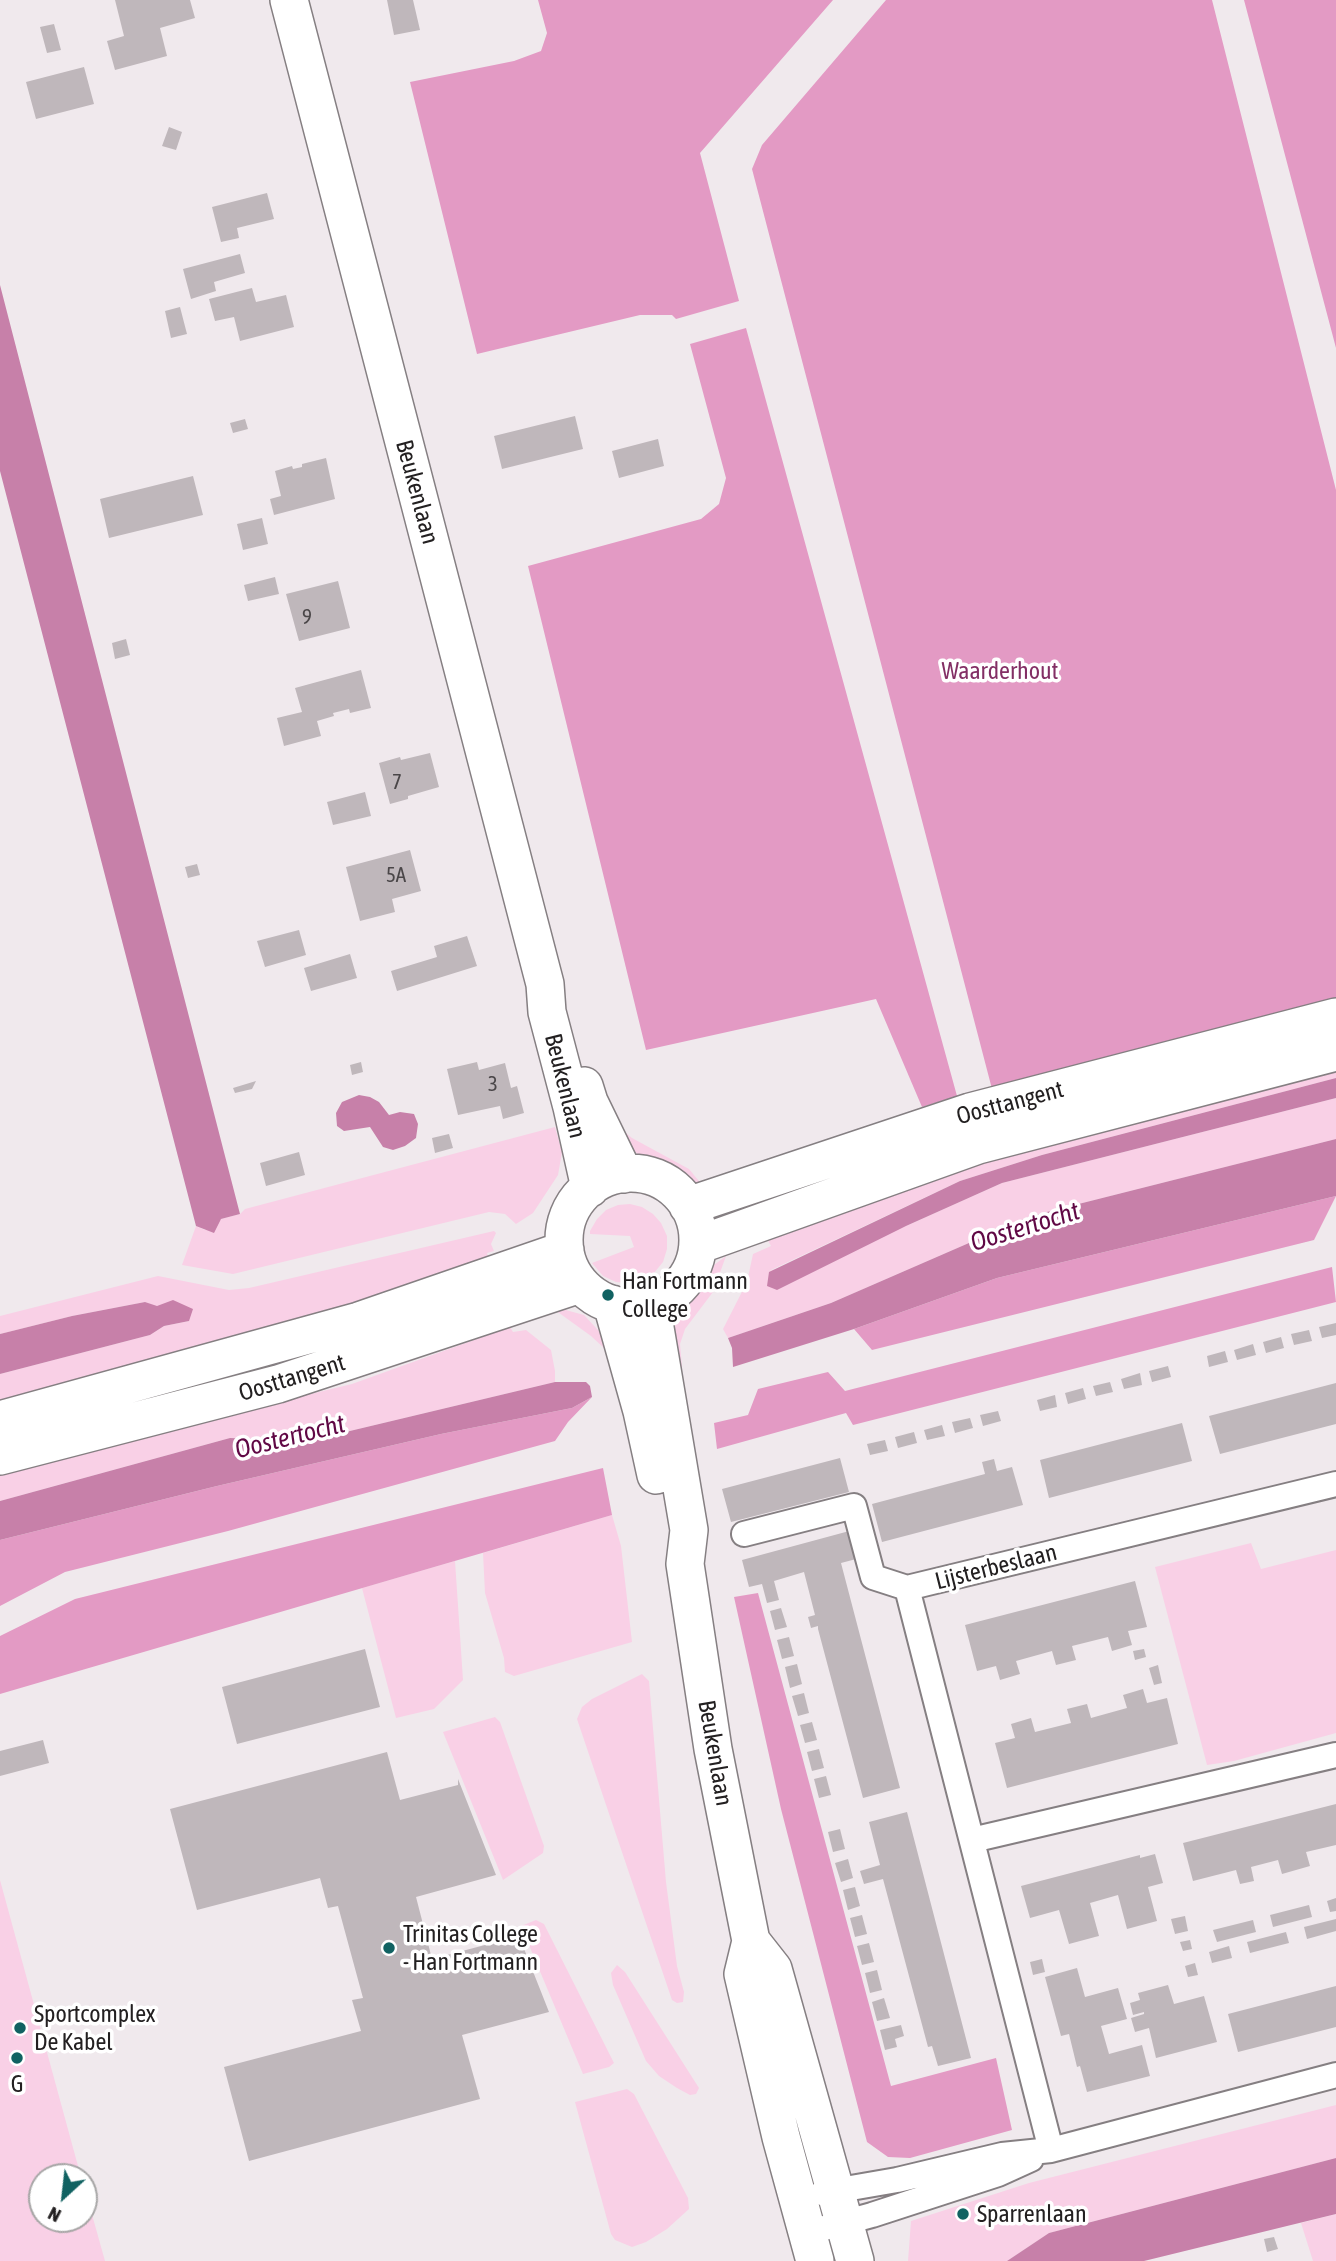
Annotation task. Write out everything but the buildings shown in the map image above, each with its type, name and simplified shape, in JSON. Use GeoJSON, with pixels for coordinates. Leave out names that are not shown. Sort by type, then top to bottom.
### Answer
{"type":"FeatureCollection","features":[{"type":"Feature","properties":{"kind":"main road","name":"Beukenlaan"},"geometry":{"type":"LineString","coordinates":[[289,0],[545,984],[547,1012],[590,1188]]}},
{"type":"Feature","properties":{"kind":"main road","name":"Beukenlaan"},"geometry":{"type":"LineString","coordinates":[[545,984],[559,1009],[589,1102],[624,1174]]}},
{"type":"Feature","properties":{"kind":"main road","name":"Oosttangent"},"geometry":{"type":"LineString","coordinates":[[688,1206],[970,1112],[1336,1017]]}},
{"type":"Feature","properties":{"kind":"main road","name":"Oosttangent"},"geometry":{"type":"LineString","coordinates":[[698,1245],[978,1145],[1336,1052]]}},
{"type":"Feature","properties":{"kind":"main road"},"geometry":{"type":"LineString","coordinates":[[624,1174],[661,1180],[677,1191],[688,1206],[696,1225],[698,1245],[694,1263],[685,1280],[672,1294],[637,1307],[612,1304],[596,1298],[580,1284],[570,1268],[565,1250],[565,1228],[573,1207],[590,1188],[606,1178],[624,1174]]}},
{"type":"Feature","properties":{"kind":"main road","name":"Oosttangent"},"geometry":{"type":"LineString","coordinates":[[0,1420],[359,1321],[565,1250]]}},
{"type":"Feature","properties":{"kind":"main road","name":"Oosttangent"},"geometry":{"type":"LineString","coordinates":[[0,1456],[278,1384],[580,1284]]}},
{"type":"Feature","properties":{"kind":"main road","name":"Beukenlaan"},"geometry":{"type":"LineString","coordinates":[[612,1304],[647,1372]]}},
{"type":"Feature","properties":{"kind":"main road","name":"Beukenlaan"},"geometry":{"type":"LineString","coordinates":[[651,1304],[647,1432],[668,1533],[685,1564],[713,1749],[751,1941],[743,1974],[806,2231]]}},
{"type":"Feature","properties":{"kind":"main road","name":"Beukenlaan"},"geometry":{"type":"LineString","coordinates":[[751,1941],[773,1969],[855,2261]]}},
{"type":"Feature","properties":{"kind":"street","name":"Lijsterbeslaan"},"geometry":{"type":"LineString","coordinates":[[1051,2150],[907,1588],[1336,1484]]}},
{"type":"Feature","properties":{"kind":"street"},"geometry":{"type":"LineString","coordinates":[[744,1534],[854,1506],[873,1577],[907,1588]]}},
{"type":"Feature","properties":{"kind":"street"},"geometry":{"type":"LineString","coordinates":[[972,1840],[1336,1755]]}},
{"type":"Feature","properties":{"kind":"street"},"geometry":{"type":"LineString","coordinates":[[806,2231],[839,2207],[897,2180],[1002,2155],[1051,2150],[1336,2075]]}},
{"type":"Feature","properties":{"kind":"street"},"geometry":{"type":"LineString","coordinates":[[806,2231],[839,2207],[998,2174],[1051,2150]]}},
{"type":"Feature","properties":{"kind":"shaded area"},"geometry":{"type":"Polygon","coordinates":[[[1336,1061],[1336,1078],[1042,1155],[960,1181],[769,1271],[906,1226],[1002,1183],[1336,1098],[1336,1139],[1031,1216],[831,1303],[728,1338],[723,1329],[747,1282],[753,1254],[771,1246],[766,1237],[980,1154],[1336,1061]]]}},
{"type":"Feature","properties":{"kind":"shaded area"},"geometry":{"type":"Polygon","coordinates":[[[615,1124],[632,1138],[689,1169],[703,1186],[686,1183],[628,1148],[615,1124]]]}},
{"type":"Feature","properties":{"kind":"shaded area"},"geometry":{"type":"Polygon","coordinates":[[[555,1127],[562,1152],[558,1175],[533,1213],[516,1224],[505,1214],[489,1212],[233,1274],[182,1265],[196,1226],[205,1230],[221,1219],[240,1214],[245,1209],[555,1127]]]}},
{"type":"Feature","properties":{"kind":"shaded area"},"geometry":{"type":"Polygon","coordinates":[[[630,1204],[642,1207],[661,1223],[667,1236],[667,1249],[663,1262],[643,1281],[616,1282],[603,1276],[592,1263],[634,1247],[630,1236],[590,1234],[590,1231],[606,1210],[630,1204]]]}},
{"type":"Feature","properties":{"kind":"shaded area"},"geometry":{"type":"Polygon","coordinates":[[[494,1231],[496,1233],[491,1244],[494,1251],[487,1253],[490,1265],[0,1405],[0,1374],[150,1335],[164,1326],[189,1321],[145,1302],[0,1334],[0,1316],[158,1276],[229,1290],[249,1288],[494,1231]]]}},
{"type":"Feature","properties":{"kind":"shaded area"},"geometry":{"type":"Polygon","coordinates":[[[726,1256],[713,1292],[685,1329],[680,1344],[682,1367],[678,1387],[667,1336],[673,1317],[710,1268],[726,1256]]]}},
{"type":"Feature","properties":{"kind":"shaded area"},"geometry":{"type":"Polygon","coordinates":[[[562,1309],[584,1315],[597,1329],[607,1341],[611,1365],[605,1349],[555,1310],[562,1309]]]}},
{"type":"Feature","properties":{"kind":"shaded area"},"geometry":{"type":"Polygon","coordinates":[[[510,1327],[513,1332],[526,1330],[551,1350],[555,1382],[308,1441],[230,1438],[0,1501],[0,1469],[352,1384],[510,1327]]]}},
{"type":"Feature","properties":{"kind":"shaded area"},"geometry":{"type":"Polygon","coordinates":[[[612,1515],[621,1546],[632,1642],[514,1676],[505,1672],[504,1658],[485,1593],[483,1553],[612,1515]]]}},
{"type":"Feature","properties":{"kind":"shaded area"},"geometry":{"type":"Polygon","coordinates":[[[1251,1543],[1261,1569],[1336,1550],[1336,1733],[1234,1761],[1207,1765],[1155,1567],[1251,1543]]]}},
{"type":"Feature","properties":{"kind":"shaded area"},"geometry":{"type":"Polygon","coordinates":[[[455,1561],[463,1680],[434,1709],[396,1718],[362,1588],[455,1561]]]}},
{"type":"Feature","properties":{"kind":"shaded area"},"geometry":{"type":"Polygon","coordinates":[[[642,1674],[649,1681],[666,1882],[677,1966],[684,1992],[683,2002],[677,2003],[672,2000],[577,1719],[582,1707],[592,1699],[642,1674]]]}},
{"type":"Feature","properties":{"kind":"shaded area"},"geometry":{"type":"Polygon","coordinates":[[[495,1717],[500,1722],[544,1846],[543,1853],[503,1880],[443,1732],[495,1717]]]}},
{"type":"Feature","properties":{"kind":"shaded area","name":"Sportcomplex De Kabel"},"geometry":{"type":"Polygon","coordinates":[[[0,1880],[77,2163],[28,2163],[28,2233],[97,2233],[105,2261],[0,2261],[0,1880]]]}},
{"type":"Feature","properties":{"kind":"shaded area"},"geometry":{"type":"Polygon","coordinates":[[[536,1920],[544,1924],[614,2063],[609,2067],[583,2074],[521,1926],[536,1920]]]}},
{"type":"Feature","properties":{"kind":"shaded area"},"geometry":{"type":"Polygon","coordinates":[[[617,1965],[625,1972],[699,2088],[696,2094],[690,2095],[677,2088],[659,2076],[646,2061],[613,1985],[611,1973],[617,1965]]]}},
{"type":"Feature","properties":{"kind":"shaded area"},"geometry":{"type":"Polygon","coordinates":[[[627,2089],[634,2094],[688,2198],[689,2209],[667,2229],[632,2247],[615,2240],[611,2234],[575,2102],[627,2089]]]}},
{"type":"Feature","properties":{"kind":"shaded area"},"geometry":{"type":"Polygon","coordinates":[[[1336,2105],[1336,2158],[1049,2233],[1007,2261],[908,2261],[911,2221],[1029,2183],[1336,2105]]]}},
{"type":"Feature","properties":{"kind":"shaded area"},"geometry":{"type":"Polygon","coordinates":[[[1336,2214],[1336,2261],[1313,2261],[1301,2223],[1336,2214]]]}},
{"type":"Feature","properties":{"kind":"green space"},"geometry":{"type":"Polygon","coordinates":[[[538,0],[833,0],[700,153],[739,301],[676,319],[672,315],[640,315],[477,354],[410,82],[514,61],[541,51],[547,33],[538,0]]]}},
{"type":"Feature","properties":{"kind":"green space","name":"Waarderhout"},"geometry":{"type":"Polygon","coordinates":[[[886,0],[1212,0],[1336,490],[1336,1001],[992,1089],[752,169],[762,145],[886,0]]]}},
{"type":"Feature","properties":{"kind":"green space"},"geometry":{"type":"Polygon","coordinates":[[[1244,0],[1336,0],[1336,348],[1244,0]]]}},
{"type":"Feature","properties":{"kind":"green space"},"geometry":{"type":"Polygon","coordinates":[[[746,328],[957,1096],[922,1107],[876,999],[646,1050],[528,566],[701,519],[719,504],[726,478],[690,344],[746,328]]]}},
{"type":"Feature","properties":{"kind":"green space"},"geometry":{"type":"Polygon","coordinates":[[[1336,1196],[1314,1240],[872,1350],[854,1329],[997,1278],[1336,1196]]]}},
{"type":"Feature","properties":{"kind":"green space"},"geometry":{"type":"Polygon","coordinates":[[[1332,1267],[1336,1302],[853,1425],[846,1413],[717,1449],[714,1423],[748,1415],[758,1389],[828,1372],[845,1391],[1332,1267]]]}},
{"type":"Feature","properties":{"kind":"green space"},"geometry":{"type":"Polygon","coordinates":[[[592,1397],[568,1422],[555,1441],[228,1531],[65,1572],[0,1606],[0,1540],[441,1434],[572,1408],[592,1397]]]}},
{"type":"Feature","properties":{"kind":"green space"},"geometry":{"type":"Polygon","coordinates":[[[603,1468],[612,1515],[0,1694],[0,1636],[75,1599],[603,1468]]]}},
{"type":"Feature","properties":{"kind":"green space"},"geometry":{"type":"Polygon","coordinates":[[[758,1593],[891,2086],[996,2058],[1012,2130],[910,2158],[888,2157],[867,2142],[781,1809],[734,1597],[758,1593]]]}},
{"type":"Feature","properties":{"kind":"water"},"geometry":{"type":"Polygon","coordinates":[[[0,285],[240,1214],[221,1219],[214,1233],[196,1226],[0,471],[0,285]]]}},
{"type":"Feature","properties":{"kind":"water"},"geometry":{"type":"Polygon","coordinates":[[[1336,1078],[1336,1098],[1002,1183],[906,1226],[777,1290],[767,1286],[769,1272],[960,1181],[1042,1155],[1336,1078]]]}},
{"type":"Feature","properties":{"kind":"water"},"geometry":{"type":"Polygon","coordinates":[[[359,1095],[379,1102],[389,1115],[400,1112],[414,1114],[418,1124],[416,1138],[393,1150],[383,1147],[370,1127],[344,1131],[337,1126],[336,1113],[342,1102],[359,1095]]]}},
{"type":"Feature","properties":{"kind":"water","name":"Oostertocht"},"geometry":{"type":"Polygon","coordinates":[[[1336,1139],[1336,1196],[997,1278],[854,1329],[733,1367],[732,1348],[728,1338],[831,1303],[1031,1216],[1336,1139]]]}},
{"type":"Feature","properties":{"kind":"water"},"geometry":{"type":"Polygon","coordinates":[[[173,1300],[193,1309],[189,1321],[164,1326],[150,1335],[0,1374],[0,1334],[72,1316],[145,1302],[157,1306],[173,1300]]]}},
{"type":"Feature","properties":{"kind":"water"},"geometry":{"type":"Polygon","coordinates":[[[555,1382],[586,1382],[590,1386],[592,1397],[572,1408],[441,1434],[0,1540],[0,1501],[230,1438],[308,1441],[555,1382]]]}},
{"type":"Feature","properties":{"kind":"water"},"geometry":{"type":"Polygon","coordinates":[[[1336,2158],[1336,2214],[1144,2261],[1007,2261],[1049,2233],[1336,2158]]]}},
{"type":"Feature","properties":{"kind":"place","name":"Han Fortmann College"},"geometry":{"type":"Point","coordinates":[608,1295]}},
{"type":"Feature","properties":{"kind":"place","name":"Trinitas College - Han Fortmann"},"geometry":{"type":"Point","coordinates":[389,1948]}},
{"type":"Feature","properties":{"kind":"place","name":"Sportcomplex De Kabel"},"geometry":{"type":"Point","coordinates":[20,2028]}},
{"type":"Feature","properties":{"kind":"place","name":"G"},"geometry":{"type":"Point","coordinates":[17,2058]}},
{"type":"Feature","properties":{"kind":"place","name":"Sparrenlaan"},"geometry":{"type":"Point","coordinates":[963,2214]}}]}
